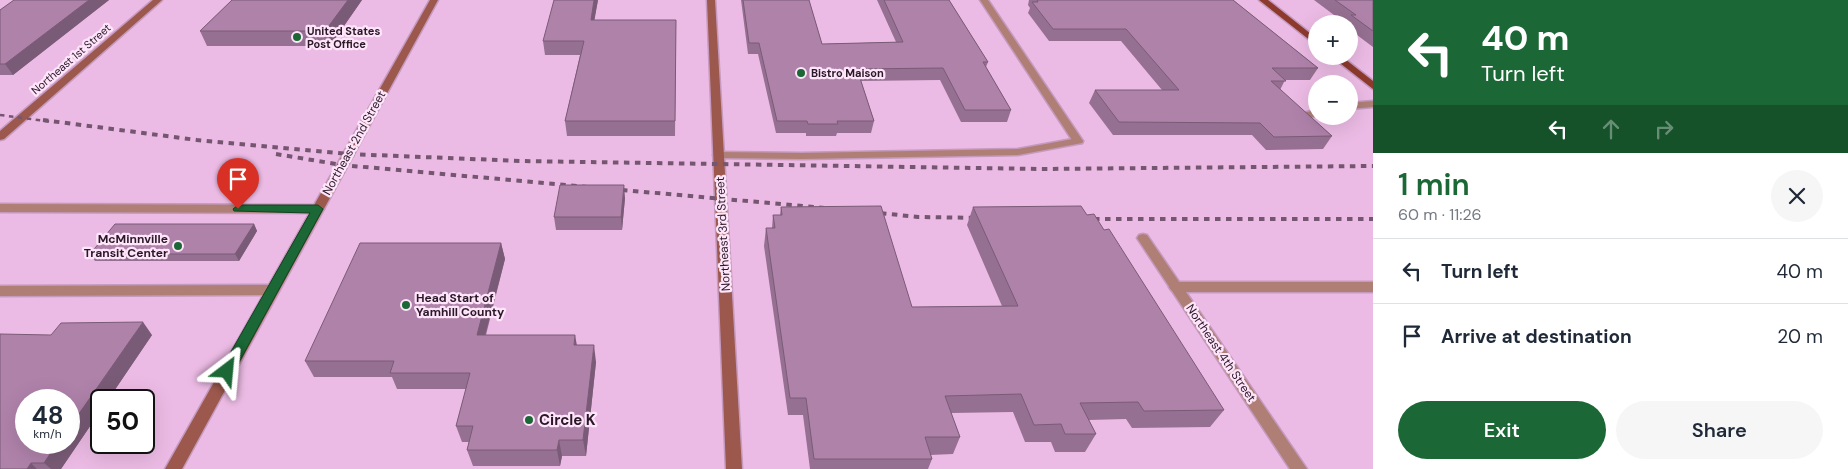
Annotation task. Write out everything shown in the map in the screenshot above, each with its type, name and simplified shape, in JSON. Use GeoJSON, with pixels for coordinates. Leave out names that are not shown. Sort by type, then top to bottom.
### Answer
{"type":"FeatureCollection","features":[{"type":"Feature","properties":{"kind":"main road"},"geometry":{"type":"LineString","coordinates":[[1263,0],[1308,36]]}},
{"type":"Feature","properties":{"kind":"main road"},"geometry":{"type":"LineString","coordinates":[[1346,65],[1373,86]]}},
{"type":"Feature","properties":{"kind":"street","name":"Northeast 1st Street"},"geometry":{"type":"LineString","coordinates":[[0,137],[158,0]]}},
{"type":"Feature","properties":{"kind":"street","name":"Northeast 2nd Street"},"geometry":{"type":"LineString","coordinates":[[173,469],[434,0]]}},
{"type":"Feature","properties":{"kind":"street","name":"Northeast 3rd Street"},"geometry":{"type":"LineString","coordinates":[[711,0],[734,469]]}},
{"type":"Feature","properties":{"kind":"street"},"geometry":{"type":"LineString","coordinates":[[719,155],[802,156],[1018,152],[1078,141],[984,0]]}},
{"type":"Feature","properties":{"kind":"street"},"geometry":{"type":"LineString","coordinates":[[1358,105],[1373,104]]}},
{"type":"Feature","properties":{"kind":"street"},"geometry":{"type":"LineString","coordinates":[[1299,117],[1308,115]]}},
{"type":"Feature","properties":{"kind":"street"},"geometry":{"type":"LineString","coordinates":[[0,208],[318,209]]}},
{"type":"Feature","properties":{"kind":"street","name":"Northeast 4th Street"},"geometry":{"type":"LineString","coordinates":[[1143,238],[1299,469]]}},
{"type":"Feature","properties":{"kind":"street"},"geometry":{"type":"LineString","coordinates":[[1176,287],[1373,288]]}},
{"type":"Feature","properties":{"kind":"street"},"geometry":{"type":"LineString","coordinates":[[0,292],[272,290]]}},
{"type":"Feature","properties":{"kind":"building"},"geometry":{"type":"Polygon","coordinates":[[[14,0],[89,0],[5,64],[0,64],[0,10],[14,0]]]}},
{"type":"Feature","properties":{"kind":"building"},"geometry":{"type":"Polygon","coordinates":[[[232,0],[348,0],[325,31],[200,31],[232,0]]]}},
{"type":"Feature","properties":{"kind":"building"},"geometry":{"type":"Polygon","coordinates":[[[554,0],[594,0],[591,20],[676,20],[675,121],[565,121],[584,41],[543,41],[554,0]]]}},
{"type":"Feature","properties":{"kind":"building"},"geometry":{"type":"Polygon","coordinates":[[[743,0],[809,0],[822,44],[903,42],[884,0],[949,0],[988,62],[983,62],[1011,110],[965,110],[943,68],[857,69],[874,121],[837,121],[838,124],[808,124],[807,121],[777,121],[759,43],[749,43],[743,0]]]}},
{"type":"Feature","properties":{"kind":"building"},"geometry":{"type":"Polygon","coordinates":[[[1037,0],[1233,0],[1308,60],[1308,65],[1314,65],[1318,68],[1272,68],[1286,81],[1271,81],[1308,114],[1308,125],[1320,125],[1332,136],[1274,137],[1260,123],[1119,122],[1095,90],[1179,90],[1126,29],[1053,29],[1032,2],[1038,2],[1037,0]]]}},
{"type":"Feature","properties":{"kind":"building"},"geometry":{"type":"Polygon","coordinates":[[[1335,0],[1373,0],[1373,31],[1358,20],[1358,15],[1335,0]]]}},
{"type":"Feature","properties":{"kind":"building"},"geometry":{"type":"Polygon","coordinates":[[[560,185],[624,185],[621,217],[554,217],[560,185]]]}},
{"type":"Feature","properties":{"kind":"building"},"geometry":{"type":"Polygon","coordinates":[[[881,206],[912,307],[1018,306],[973,207],[1081,206],[1087,215],[1094,214],[1104,230],[1109,229],[1224,410],[1144,411],[1138,402],[1080,403],[1096,434],[1065,434],[1061,424],[1034,425],[1021,394],[945,396],[960,437],[925,437],[932,459],[814,459],[806,398],[790,398],[766,228],[775,228],[773,215],[782,215],[781,207],[881,206]]]}},
{"type":"Feature","properties":{"kind":"building","name":"McMinnville Transit Center"},"geometry":{"type":"Polygon","coordinates":[[[115,224],[254,224],[235,254],[90,254],[115,224]]]}},
{"type":"Feature","properties":{"kind":"building"},"geometry":{"type":"Polygon","coordinates":[[[360,243],[501,243],[477,335],[575,335],[574,345],[594,345],[583,440],[559,440],[557,450],[467,450],[473,426],[456,426],[470,373],[390,373],[394,361],[305,361],[360,243]]]}},
{"type":"Feature","properties":{"kind":"building"},"geometry":{"type":"Polygon","coordinates":[[[143,322],[96,389],[90,389],[90,398],[80,412],[80,389],[15,389],[15,454],[50,454],[44,463],[31,463],[27,469],[0,469],[0,334],[51,335],[61,323],[143,322]]]}},
{"type":"Feature","properties":{"kind":"railway"},"geometry":{"type":"LineString","coordinates":[[0,115],[53,122]]}},
{"type":"Feature","properties":{"kind":"railway"},"geometry":{"type":"LineString","coordinates":[[43,120],[197,140],[348,154],[522,161],[1042,169],[1373,166]]}},
{"type":"Feature","properties":{"kind":"railway"},"geometry":{"type":"LineString","coordinates":[[276,154],[342,165],[589,187]]}},
{"type":"Feature","properties":{"kind":"railway"},"geometry":{"type":"LineString","coordinates":[[611,189],[826,208]]}},
{"type":"Feature","properties":{"kind":"railway"},"geometry":{"type":"LineString","coordinates":[[870,212],[918,217],[983,218]]}},
{"type":"Feature","properties":{"kind":"railway"},"geometry":{"type":"LineString","coordinates":[[1083,219],[1373,219]]}},
{"type":"Feature","properties":{"kind":"place","name":"United States Post Office"},"geometry":{"type":"Point","coordinates":[297,37]}},
{"type":"Feature","properties":{"kind":"place","name":"Bistro Maison"},"geometry":{"type":"Point","coordinates":[801,73]}},
{"type":"Feature","properties":{"kind":"place","name":"McMinnville Transit Center"},"geometry":{"type":"Point","coordinates":[178,246]}},
{"type":"Feature","properties":{"kind":"place","name":"Head Start of Yamhill County"},"geometry":{"type":"Point","coordinates":[406,305]}},
{"type":"Feature","properties":{"kind":"place","name":"Circle K"},"geometry":{"type":"Point","coordinates":[529,420]}},
{"type":"Feature","properties":{"kind":"route"},"geometry":{"type":"LineString","coordinates":[[227,371],[318,209],[238,209]]}}]}
